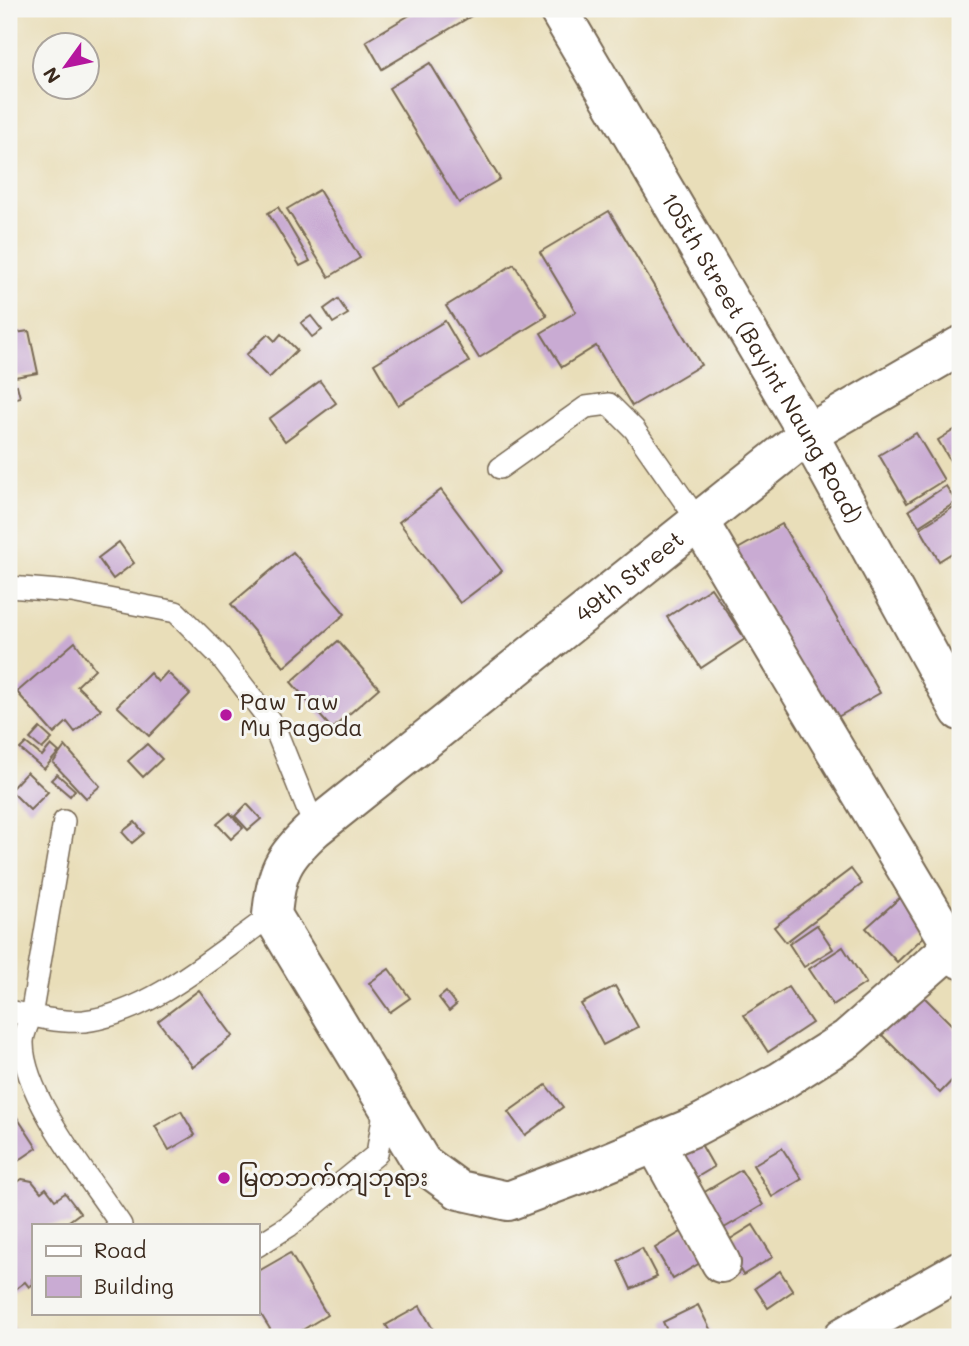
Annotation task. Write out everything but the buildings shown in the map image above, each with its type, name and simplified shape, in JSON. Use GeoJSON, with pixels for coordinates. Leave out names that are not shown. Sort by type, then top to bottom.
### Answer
{"type":"FeatureCollection","features":[{"type":"Feature","properties":{"kind":"street","name":"105th Street (Bayint Naung Road)"},"geometry":{"type":"LineString","coordinates":[[558,9],[808,434],[960,711]]}},
{"type":"Feature","properties":{"kind":"street","name":"49th Street"},"geometry":{"type":"LineString","coordinates":[[272,915],[275,878],[290,851],[315,828],[808,434],[960,346]]}},
{"type":"Feature","properties":{"kind":"street"},"geometry":{"type":"LineString","coordinates":[[272,915],[422,1163],[459,1190],[508,1201],[696,1126],[781,1082],[846,1039],[956,953],[699,522]]}},
{"type":"Feature","properties":{"kind":"street"},"geometry":{"type":"LineString","coordinates":[[655,1143],[721,1263]]}},
{"type":"Feature","properties":{"kind":"street"},"geometry":{"type":"LineString","coordinates":[[843,1337],[960,1270]]}},
{"type":"Feature","properties":{"kind":"lane"},"geometry":{"type":"LineString","coordinates":[[500,468],[586,407],[609,404],[634,429],[699,522]]}},
{"type":"Feature","properties":{"kind":"lane"},"geometry":{"type":"LineString","coordinates":[[9,587],[72,592],[176,612],[220,656],[274,726],[315,828]]}},
{"type":"Feature","properties":{"kind":"lane"},"geometry":{"type":"LineString","coordinates":[[64,821],[31,1016],[23,1040],[29,1076],[45,1110],[120,1224]]}},
{"type":"Feature","properties":{"kind":"lane"},"geometry":{"type":"LineString","coordinates":[[9,1011],[83,1021],[142,1005],[272,915]]}},
{"type":"Feature","properties":{"kind":"lane"},"geometry":{"type":"LineString","coordinates":[[259,1245],[289,1226],[377,1154],[385,1101]]}},
{"type":"Feature","properties":{"kind":"place","name":"Paw Taw Mu Pagoda"},"geometry":{"type":"Point","coordinates":[226,715]}},
{"type":"Feature","properties":{"kind":"place","name":"မြတဘက်ကျဘုရား"},"geometry":{"type":"Point","coordinates":[224,1178]}}]}
